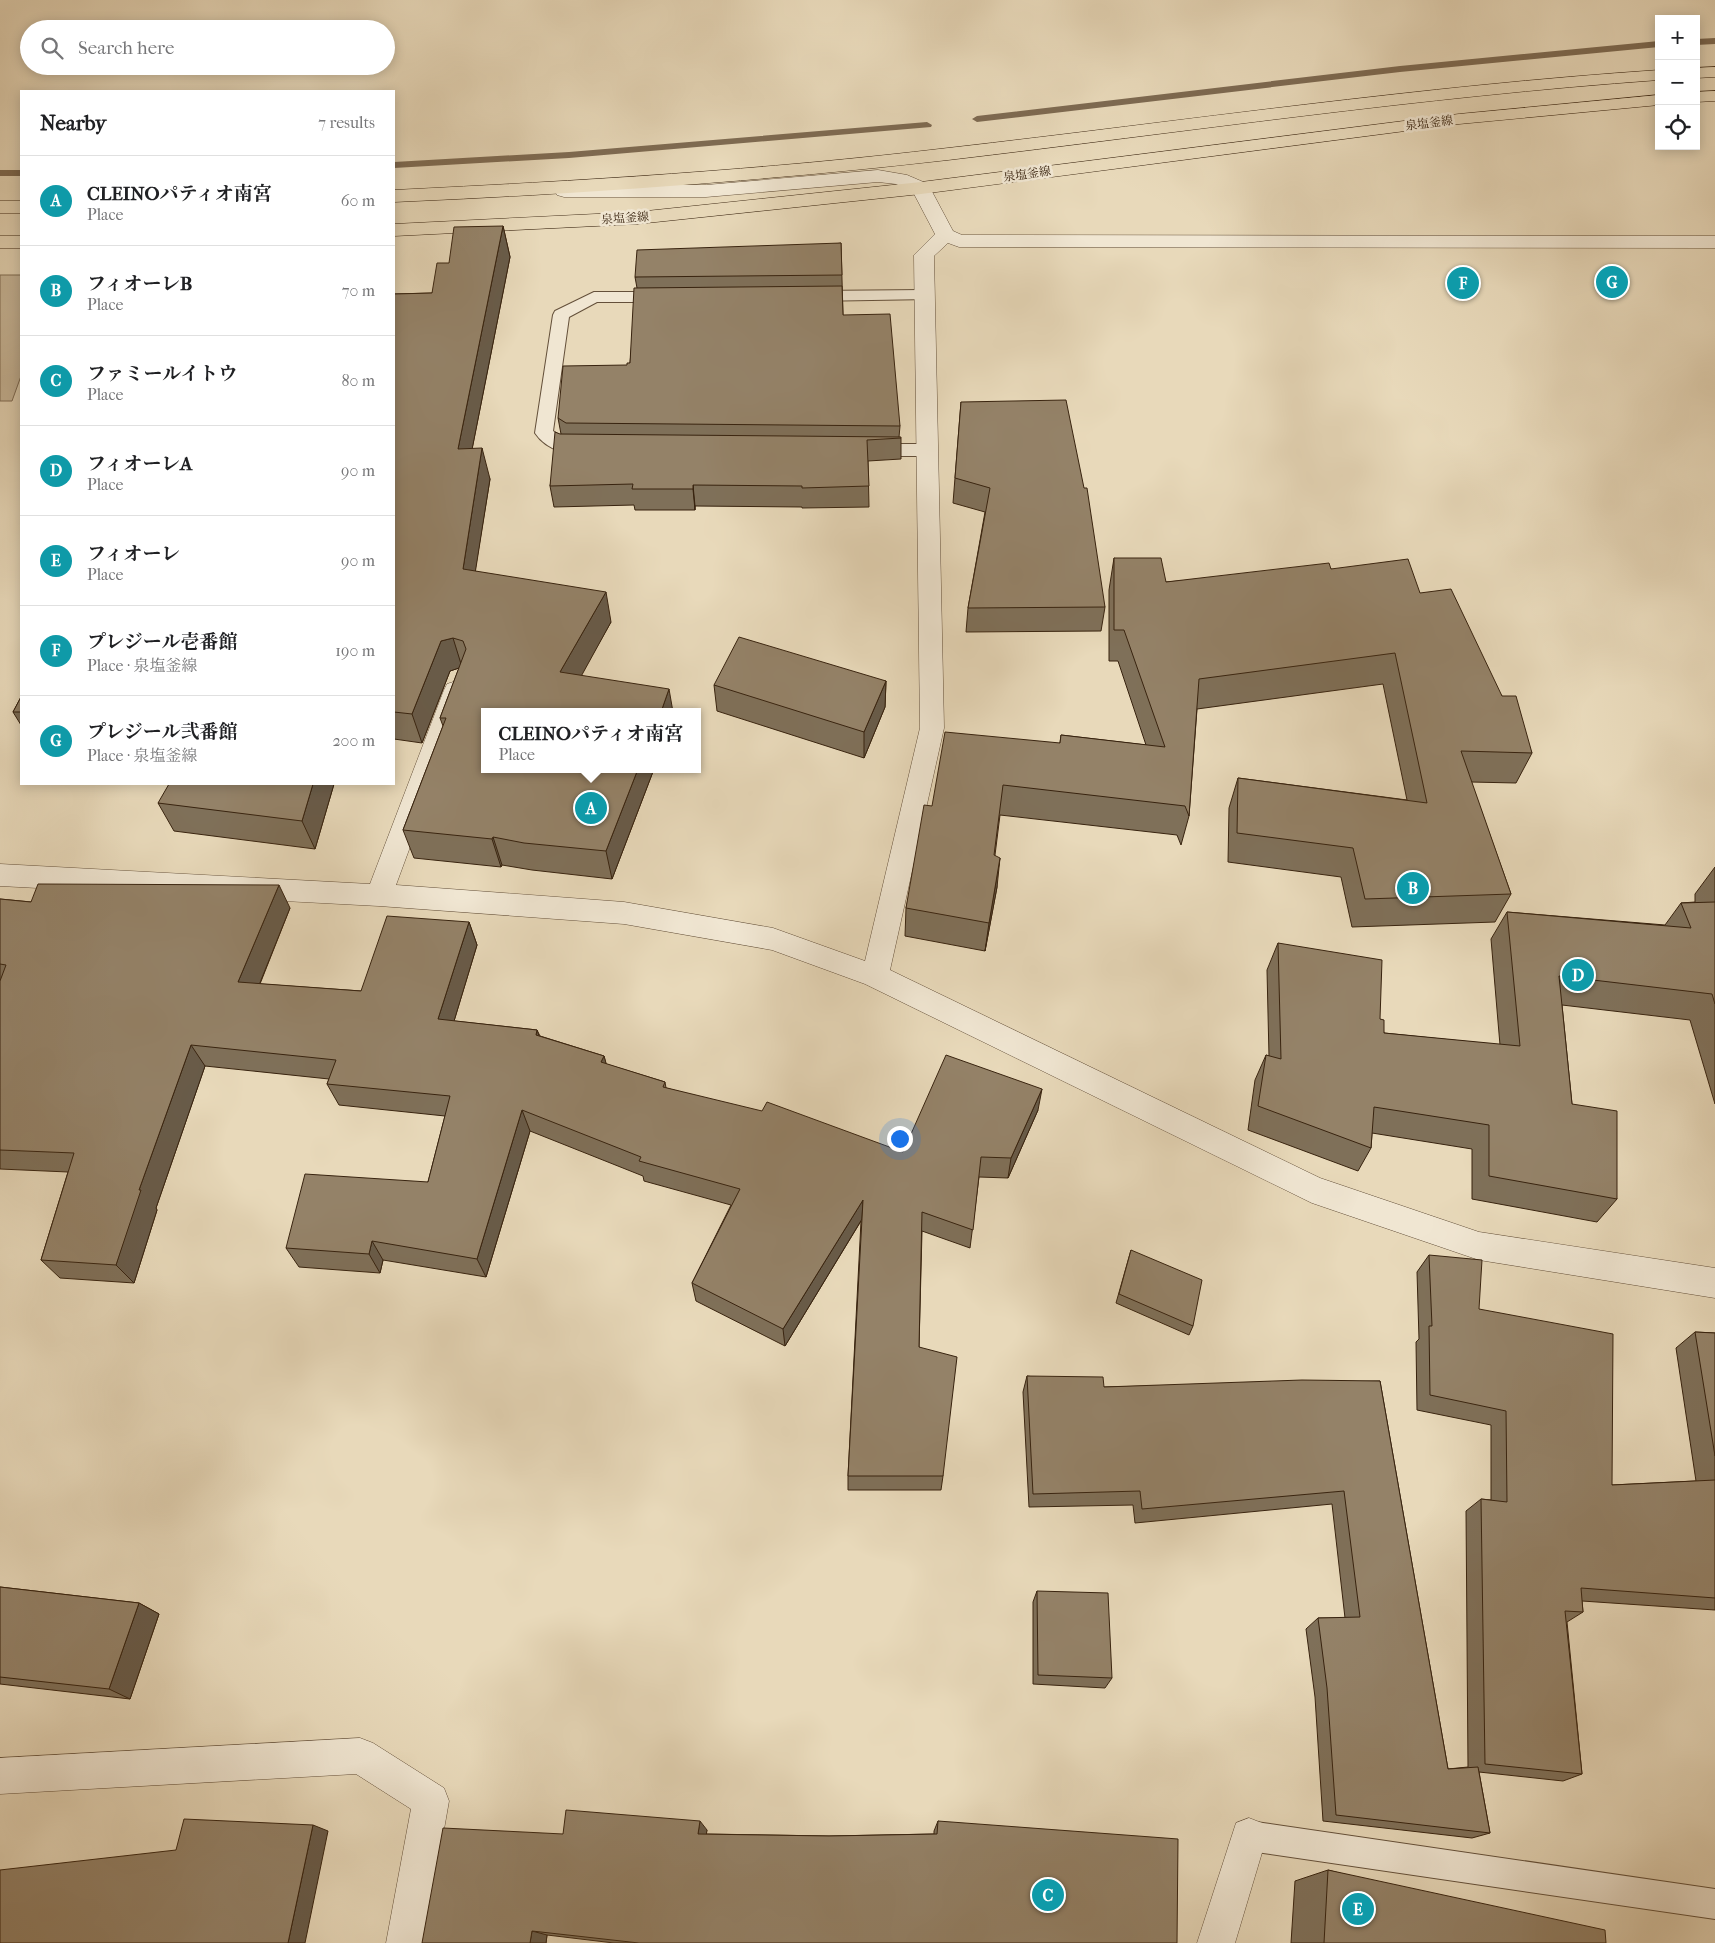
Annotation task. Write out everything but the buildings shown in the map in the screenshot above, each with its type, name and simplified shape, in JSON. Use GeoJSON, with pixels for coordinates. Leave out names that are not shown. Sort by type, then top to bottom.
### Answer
{"type":"FeatureCollection","features":[{"type":"Feature","properties":{"kind":"main road"},"geometry":{"type":"LineString","coordinates":[[1700,73],[1715,72]]}},
{"type":"Feature","properties":{"kind":"main road","name":"泉塩釜線"},"geometry":{"type":"LineString","coordinates":[[395,196],[506,190],[787,169],[944,154],[1396,98],[1655,75]]}},
{"type":"Feature","properties":{"kind":"main road"},"geometry":{"type":"LineString","coordinates":[[1700,97],[1715,96]]}},
{"type":"Feature","properties":{"kind":"main road","name":"泉塩釜線"},"geometry":{"type":"LineString","coordinates":[[395,230],[637,218],[921,188],[1459,119],[1655,100]]}},
{"type":"Feature","properties":{"kind":"main road"},"geometry":{"type":"LineString","coordinates":[[0,207],[20,207]]}},
{"type":"Feature","properties":{"kind":"main road"},"geometry":{"type":"LineString","coordinates":[[0,242],[20,242]]}},
{"type":"Feature","properties":{"kind":"street"},"geometry":{"type":"LineString","coordinates":[[506,190],[706,191],[878,176],[900,179],[921,188],[945,235],[959,240],[1715,242]]}},
{"type":"Feature","properties":{"kind":"street"},"geometry":{"type":"LineString","coordinates":[[875,976],[932,728],[924,255],[945,235]]}},
{"type":"Feature","properties":{"kind":"street"},"geometry":{"type":"LineString","coordinates":[[379,894],[461,678]]}},
{"type":"Feature","properties":{"kind":"street"},"geometry":{"type":"LineString","coordinates":[[0,875],[379,894],[624,913],[773,940],[875,976],[1312,1189],[1479,1246],[1715,1283]]}},
{"type":"Feature","properties":{"kind":"street"},"geometry":{"type":"LineString","coordinates":[[0,1776],[360,1756],[431,1801],[405,1943]]}},
{"type":"Feature","properties":{"kind":"street"},"geometry":{"type":"LineString","coordinates":[[1216,1943],[1249,1836]]}},
{"type":"Feature","properties":{"kind":"lane"},"geometry":{"type":"LineString","coordinates":[[798,296],[924,295]]}},
{"type":"Feature","properties":{"kind":"lane"},"geometry":{"type":"LineString","coordinates":[[603,448],[564,447],[544,434],[561,315],[594,297],[682,296]]}},
{"type":"Feature","properties":{"kind":"lane"},"geometry":{"type":"LineString","coordinates":[[859,450],[928,450]]}},
{"type":"Feature","properties":{"kind":"lane"},"geometry":{"type":"LineString","coordinates":[[1249,1836],[1715,1904]]}},
{"type":"Feature","properties":{"kind":"shaded area"},"geometry":{"type":"Polygon","coordinates":[[[0,275],[20,275],[20,379],[12,401],[0,401],[0,275]]]}},
{"type":"Feature","properties":{"kind":"waterway"},"geometry":{"type":"LineString","coordinates":[[1700,42],[1715,41]]}},
{"type":"Feature","properties":{"kind":"waterway"},"geometry":{"type":"LineString","coordinates":[[977,119],[1400,69],[1655,44]]}},
{"type":"Feature","properties":{"kind":"waterway"},"geometry":{"type":"LineString","coordinates":[[395,165],[569,155],[927,125]]}},
{"type":"Feature","properties":{"kind":"waterway"},"geometry":{"type":"LineString","coordinates":[[0,173],[20,173]]}},
{"type":"Feature","properties":{"kind":"place","name":"プレジール弐番館"},"geometry":{"type":"Point","coordinates":[1612,282]}},
{"type":"Feature","properties":{"kind":"place","name":"プレジール壱番館"},"geometry":{"type":"Point","coordinates":[1463,283]}},
{"type":"Feature","properties":{"kind":"place","name":"CLEINOパティオ南宮"},"geometry":{"type":"Point","coordinates":[591,808]}},
{"type":"Feature","properties":{"kind":"place","name":"フィオーレB"},"geometry":{"type":"Point","coordinates":[1413,888]}},
{"type":"Feature","properties":{"kind":"place","name":"フィオーレA"},"geometry":{"type":"Point","coordinates":[1578,975]}},
{"type":"Feature","properties":{"kind":"place","name":"ファミールイトウ"},"geometry":{"type":"Point","coordinates":[1048,1895]}},
{"type":"Feature","properties":{"kind":"place","name":"フィオーレ"},"geometry":{"type":"Point","coordinates":[1358,1909]}}]}
